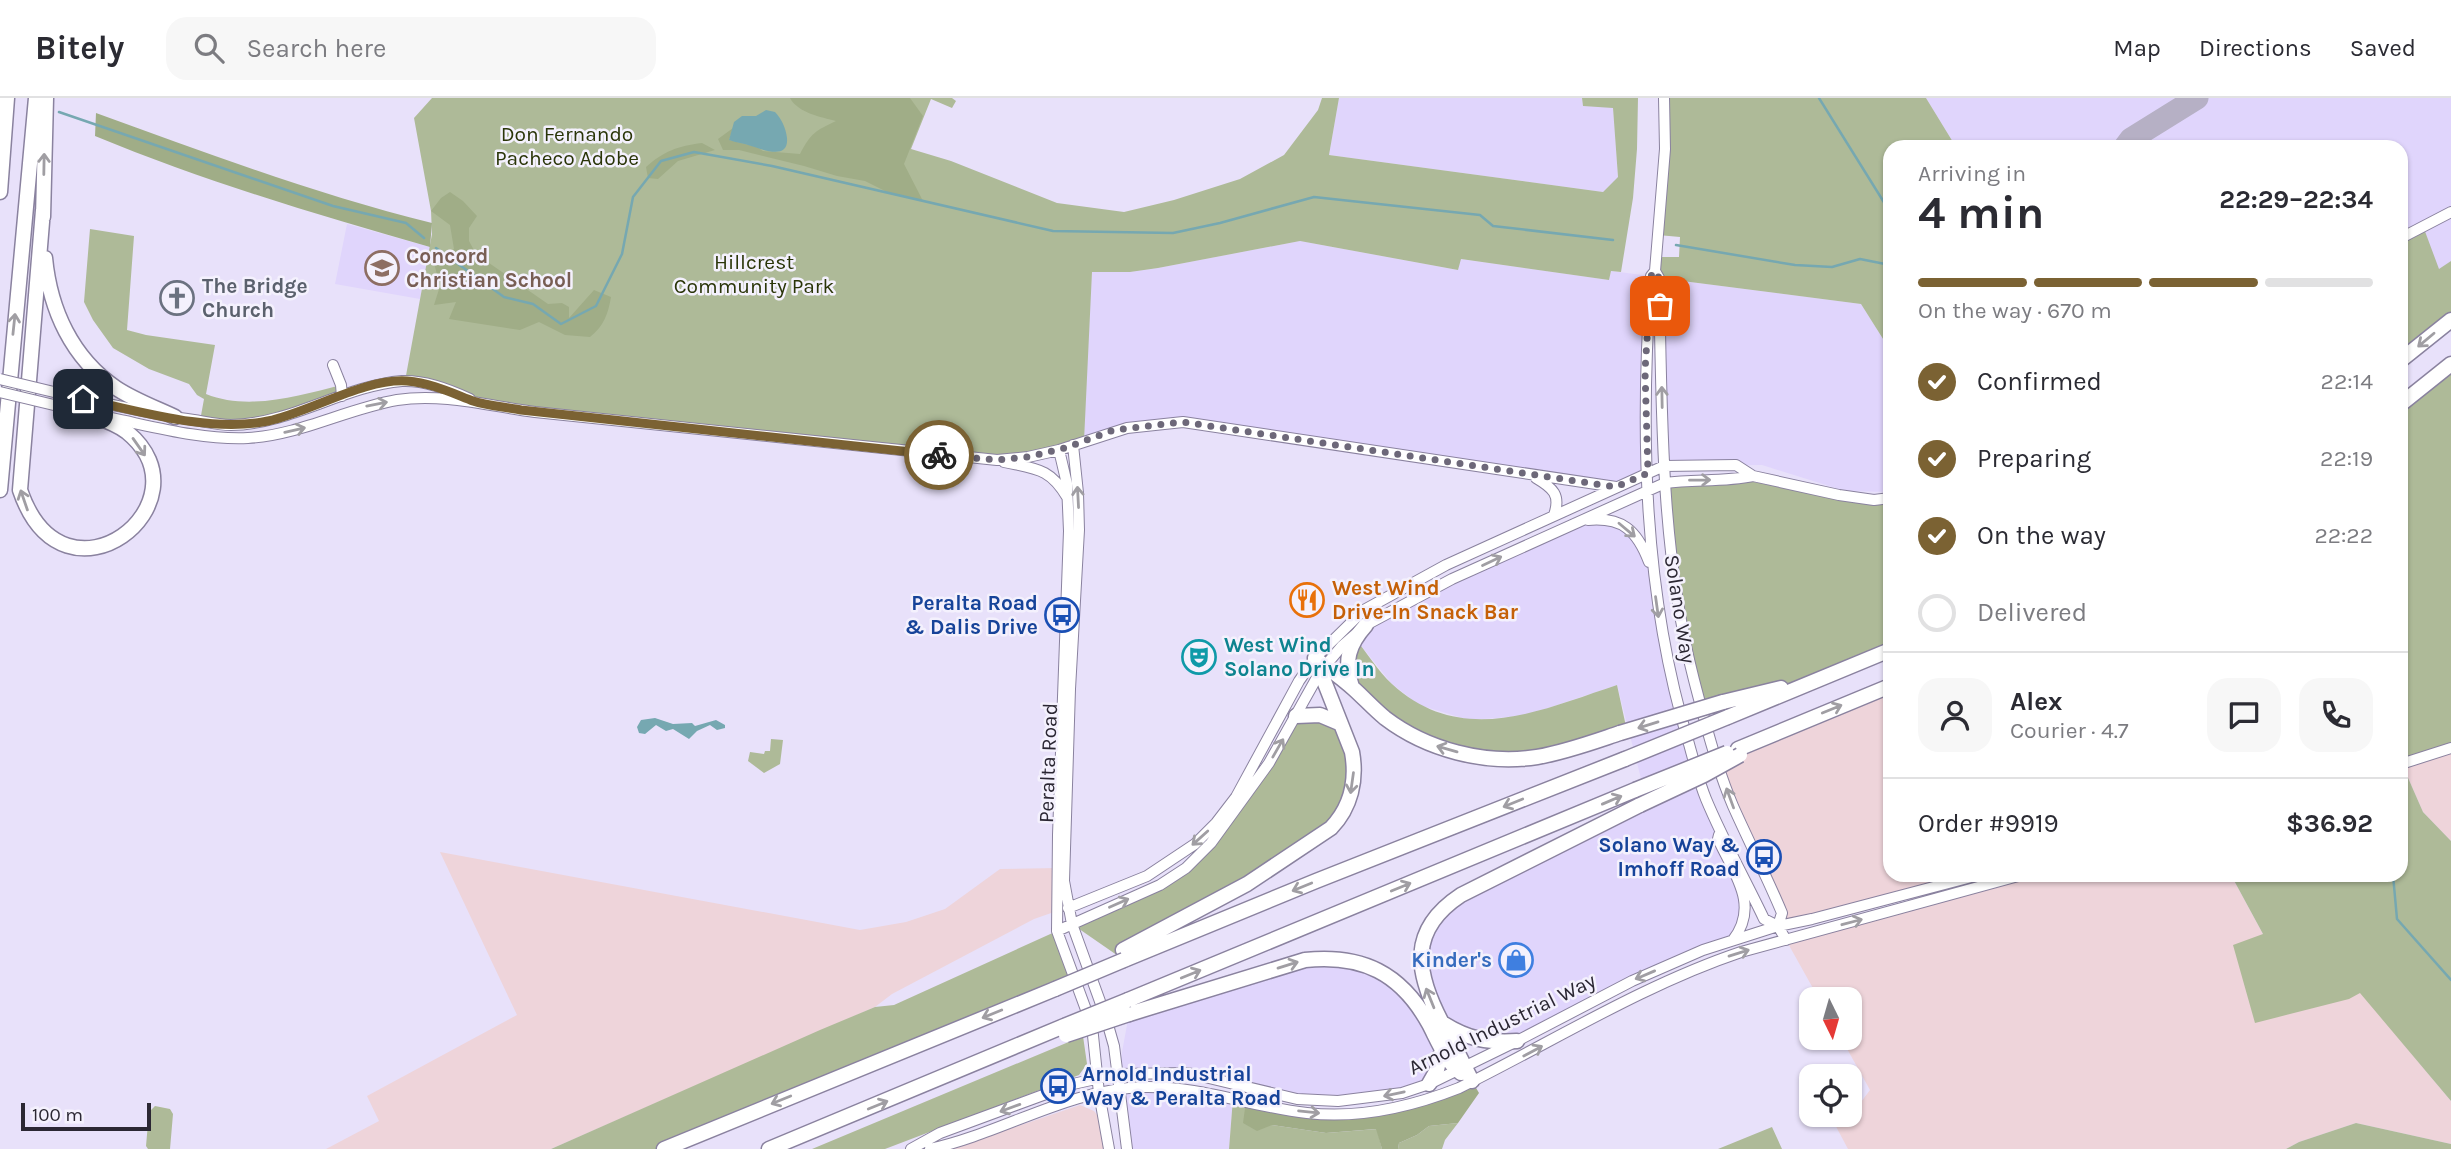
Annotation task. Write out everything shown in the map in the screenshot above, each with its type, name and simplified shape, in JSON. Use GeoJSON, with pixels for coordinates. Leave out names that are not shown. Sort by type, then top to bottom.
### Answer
{"type":"FeatureCollection","features":[{"type":"Feature","properties":{"kind":"highway"},"geometry":{"type":"LineString","coordinates":[[0,192],[7,98]]}},
{"type":"Feature","properties":{"kind":"highway"},"geometry":{"type":"LineString","coordinates":[[0,490],[4,423],[36,98]]}},
{"type":"Feature","properties":{"kind":"highway"},"geometry":{"type":"LineString","coordinates":[[46,98],[44,252],[51,297],[69,338],[102,377],[118,389],[175,417]]}},
{"type":"Feature","properties":{"kind":"highway"},"geometry":{"type":"LineString","coordinates":[[43,210],[20,490],[35,523],[48,537],[65,545],[86,548],[111,544],[130,531],[145,513],[152,495],[152,475],[138,443],[127,432],[83,406]]}},
{"type":"Feature","properties":{"kind":"highway"},"geometry":{"type":"LineString","coordinates":[[2408,354],[2451,320]]}},
{"type":"Feature","properties":{"kind":"highway"},"geometry":{"type":"LineString","coordinates":[[2408,398],[2451,364]]}},
{"type":"Feature","properties":{"kind":"highway"},"geometry":{"type":"LineString","coordinates":[[1352,687],[1347,670],[1348,653],[1354,638],[1366,625]]}},
{"type":"Feature","properties":{"kind":"highway"},"geometry":{"type":"LineString","coordinates":[[1124,955],[1625,759],[1883,653]]}},
{"type":"Feature","properties":{"kind":"highway"},"geometry":{"type":"LineString","coordinates":[[1320,665],[1352,687],[1385,718],[1415,737],[1446,749],[1479,756],[1535,757],[1562,752],[1752,693],[1806,683]]}},
{"type":"Feature","properties":{"kind":"highway"},"geometry":{"type":"LineString","coordinates":[[664,1149],[1059,987],[1124,955],[1247,884],[1332,827],[1346,807],[1354,778],[1352,752],[1339,723],[1320,665]]}},
{"type":"Feature","properties":{"kind":"highway"},"geometry":{"type":"LineString","coordinates":[[1461,1069],[1424,984],[1421,963],[1425,933],[1445,905],[1704,775],[1774,733],[1883,688]]}},
{"type":"Feature","properties":{"kind":"highway"},"geometry":{"type":"LineString","coordinates":[[1296,716],[1320,715],[1339,723]]}},
{"type":"Feature","properties":{"kind":"highway"},"geometry":{"type":"LineString","coordinates":[[769,1149],[959,1071],[1129,1007],[1634,790],[1739,752]]}},
{"type":"Feature","properties":{"kind":"highway"},"geometry":{"type":"LineString","coordinates":[[1129,1007],[1305,960],[1329,957],[1352,960],[1377,969],[1400,985],[1414,1000],[1442,1049],[1472,1081]]}},
{"type":"Feature","properties":{"kind":"highway"},"geometry":{"type":"LineString","coordinates":[[1442,1023],[1471,1039],[1491,1043],[1517,1041]]}},
{"type":"Feature","properties":{"kind":"highway"},"geometry":{"type":"LineString","coordinates":[[1429,1084],[1437,1070],[1442,1049]]}},
{"type":"Feature","properties":{"kind":"street","name":"Solano Way"},"geometry":{"type":"LineString","coordinates":[[1664,98],[1665,149],[1646,344],[1652,572],[1662,638],[1677,705],[1706,799],[1764,919],[1778,926],[1786,940]]}},
{"type":"Feature","properties":{"kind":"street"},"geometry":{"type":"LineString","coordinates":[[2408,234],[2451,212]]}},
{"type":"Feature","properties":{"kind":"street","name":"Solano Way"},"geometry":{"type":"LineString","coordinates":[[1655,271],[1659,278],[1664,466],[1671,560],[1694,679],[1732,804],[1782,913],[1778,926]]}},
{"type":"Feature","properties":{"kind":"street"},"geometry":{"type":"LineString","coordinates":[[333,365],[341,385],[342,396]]}},
{"type":"Feature","properties":{"kind":"street"},"geometry":{"type":"LineString","coordinates":[[0,379],[83,406],[197,434],[247,438],[303,428],[362,407],[401,400],[475,401],[535,412],[997,460],[1050,475],[1068,498]]}},
{"type":"Feature","properties":{"kind":"street"},"geometry":{"type":"LineString","coordinates":[[0,392],[229,425],[267,421],[363,388],[405,381],[443,388],[475,401]]}},
{"type":"Feature","properties":{"kind":"street"},"geometry":{"type":"LineString","coordinates":[[997,460],[1059,450],[1128,428],[1183,422],[1616,487]]}},
{"type":"Feature","properties":{"kind":"street","name":"Peralta Road"},"geometry":{"type":"LineString","coordinates":[[1073,445],[1079,530],[1070,689],[1064,881],[1072,924],[1106,1018],[1121,1089],[1127,1149]]}},
{"type":"Feature","properties":{"kind":"street","name":"Peralta Road"},"geometry":{"type":"LineString","coordinates":[[1059,450],[1067,484],[1069,531],[1057,931],[1092,1026],[1099,1093],[1109,1149]]}},
{"type":"Feature","properties":{"kind":"street"},"geometry":{"type":"LineString","coordinates":[[1057,931],[1160,885],[1186,868],[1234,814],[1269,763],[1296,716],[1320,665],[1364,610],[1446,565],[1664,466],[1736,465],[1753,476],[1839,495],[1883,499]]}},
{"type":"Feature","properties":{"kind":"street"},"geometry":{"type":"LineString","coordinates":[[1530,474],[1554,490],[1557,501],[1554,515]]}},
{"type":"Feature","properties":{"kind":"street"},"geometry":{"type":"LineString","coordinates":[[1068,908],[1147,876],[1195,844],[1236,797],[1299,681],[1366,625],[1452,579],[1665,483],[1692,479],[1735,480],[1753,476]]}},
{"type":"Feature","properties":{"kind":"street"},"geometry":{"type":"LineString","coordinates":[[1580,521],[1607,518],[1628,528],[1645,551],[1652,572]]}},
{"type":"Feature","properties":{"kind":"street"},"geometry":{"type":"LineString","coordinates":[[2408,762],[2451,748]]}},
{"type":"Feature","properties":{"kind":"street"},"geometry":{"type":"LineString","coordinates":[[1720,827],[1718,839],[1745,901],[1746,914],[1742,928],[1733,940]]}},
{"type":"Feature","properties":{"kind":"street","name":"Arnold Industrial Way"},"geometry":{"type":"LineString","coordinates":[[911,1149],[940,1133],[1073,1084],[1118,1074],[1188,1073],[1297,1099],[1338,1101],[1392,1095],[1429,1084],[1632,981],[1733,940],[1951,882]]}},
{"type":"Feature","properties":{"kind":"street","name":"Arnold Industrial Way"},"geometry":{"type":"LineString","coordinates":[[930,1149],[1099,1093],[1121,1089],[1184,1088],[1307,1113],[1345,1115],[1391,1109],[1436,1097],[1472,1081],[1704,965],[1997,882]]}},
{"type":"Feature","properties":{"kind":"shaded area"},"geometry":{"type":"Polygon","coordinates":[[[790,98],[910,98],[923,116],[904,164],[923,201],[889,193],[865,181],[739,150],[723,150],[718,139],[733,128],[729,140],[763,151],[800,154],[814,133],[836,121],[804,111],[790,98]]]}},
{"type":"Feature","properties":{"kind":"shaded area"},"geometry":{"type":"Polygon","coordinates":[[[1339,98],[1582,98],[1583,106],[1613,107],[1618,178],[1603,192],[1329,155],[1339,98]]]}},
{"type":"Feature","properties":{"kind":"shaded area"},"geometry":{"type":"Polygon","coordinates":[[[1926,98],[2451,98],[2451,261],[2439,270],[2408,244],[2408,140],[1952,140],[1926,98]]]}},
{"type":"Feature","properties":{"kind":"shaded area"},"geometry":{"type":"Polygon","coordinates":[[[766,110],[775,112],[783,124],[787,138],[784,149],[774,152],[729,140],[734,122],[742,116],[756,116],[766,110]]]}},
{"type":"Feature","properties":{"kind":"shaded area"},"geometry":{"type":"Polygon","coordinates":[[[96,113],[304,186],[432,223],[430,247],[261,196],[177,168],[95,136],[96,113]]]}},
{"type":"Feature","properties":{"kind":"shaded area"},"geometry":{"type":"Polygon","coordinates":[[[702,143],[715,150],[678,161],[658,179],[648,178],[646,167],[665,153],[702,143]]]}},
{"type":"Feature","properties":{"kind":"shaded area"},"geometry":{"type":"Polygon","coordinates":[[[450,192],[477,216],[469,228],[469,241],[476,254],[548,304],[562,303],[569,307],[569,318],[594,290],[611,297],[605,319],[595,333],[590,337],[565,335],[539,322],[520,330],[449,319],[456,302],[434,305],[440,286],[434,263],[454,249],[450,225],[431,211],[441,198],[450,192]]]}},
{"type":"Feature","properties":{"kind":"shaded area","name":"Concord Christian School"},"geometry":{"type":"Polygon","coordinates":[[[347,224],[430,247],[420,299],[335,284],[347,224]]]}},
{"type":"Feature","properties":{"kind":"shaded area"},"geometry":{"type":"Polygon","coordinates":[[[1300,241],[1458,270],[1460,259],[1609,280],[1611,271],[1651,276],[1648,473],[1616,487],[1183,422],[1084,441],[1086,340],[1092,272],[1130,272],[1158,268],[1300,241]]]}},
{"type":"Feature","properties":{"kind":"shaded area"},"geometry":{"type":"Polygon","coordinates":[[[1659,278],[1861,304],[1883,339],[1883,492],[1845,491],[1762,465],[1664,466],[1659,278]]]}},
{"type":"Feature","properties":{"kind":"shaded area"},"geometry":{"type":"Polygon","coordinates":[[[1580,521],[1628,528],[1652,572],[1677,705],[1746,901],[1733,940],[1703,950],[1517,1041],[1442,1023],[1421,963],[1445,905],[1647,802],[1617,685],[1524,716],[1469,720],[1419,705],[1391,683],[1355,638],[1366,625],[1580,521]]]}},
{"type":"Feature","properties":{"kind":"shaded area"},"geometry":{"type":"Polygon","coordinates":[[[1883,689],[1883,882],[1951,882],[1778,926],[1782,913],[1717,757],[1883,689]]]}},
{"type":"Feature","properties":{"kind":"shaded area"},"geometry":{"type":"Polygon","coordinates":[[[655,718],[673,724],[692,723],[695,726],[716,720],[725,725],[725,728],[717,730],[710,725],[697,731],[689,739],[673,729],[666,731],[656,725],[645,734],[639,733],[637,727],[641,720],[655,718]]]}},
{"type":"Feature","properties":{"kind":"shaded area"},"geometry":{"type":"Polygon","coordinates":[[[2451,748],[2451,841],[2423,812],[2408,778],[2408,762],[2451,748]]]}},
{"type":"Feature","properties":{"kind":"shaded area"},"geometry":{"type":"Polygon","coordinates":[[[440,852],[860,930],[906,922],[945,909],[1000,869],[1058,868],[1057,911],[1034,919],[892,994],[875,1007],[551,1149],[326,1149],[379,1121],[367,1096],[517,1015],[440,852]]]}},
{"type":"Feature","properties":{"kind":"shaded area"},"geometry":{"type":"Polygon","coordinates":[[[1997,882],[2235,882],[2263,934],[2360,992],[2451,1101],[2451,1144],[2356,1123],[2286,1149],[1848,1149],[1836,1127],[1862,1127],[1862,1101],[1870,1090],[1862,1076],[1862,1064],[1856,1064],[1848,1050],[1862,1050],[1862,987],[1812,987],[1786,940],[1997,882]]]}},
{"type":"Feature","properties":{"kind":"shaded area"},"geometry":{"type":"Polygon","coordinates":[[[1329,957],[1400,985],[1442,1049],[1429,1084],[1402,1093],[1297,1099],[1188,1073],[1118,1074],[1129,1014],[1329,957]]]}},
{"type":"Feature","properties":{"kind":"shaded area"},"geometry":{"type":"Polygon","coordinates":[[[1472,1081],[1479,1093],[1458,1123],[1429,1126],[1399,1143],[1398,1149],[1382,1149],[1376,1129],[1326,1133],[1272,1125],[1257,1131],[1243,1123],[1246,1101],[1307,1113],[1391,1109],[1472,1081]]]}},
{"type":"Feature","properties":{"kind":"shaded area"},"geometry":{"type":"Polygon","coordinates":[[[1121,1089],[1233,1098],[1229,1149],[1127,1149],[1121,1089]]]}},
{"type":"Feature","properties":{"kind":"shaded area"},"geometry":{"type":"Polygon","coordinates":[[[1080,1105],[1094,1111],[1098,1116],[1105,1149],[950,1149],[1080,1105]]]}},
{"type":"Feature","properties":{"kind":"green space","name":"Hillcrest Community Park"},"geometry":{"type":"Polygon","coordinates":[[[432,98],[952,98],[956,101],[952,108],[931,99],[911,149],[951,161],[1057,203],[1124,212],[1174,200],[1240,179],[1284,155],[1318,110],[1322,98],[1339,98],[1329,155],[1603,192],[1618,177],[1613,108],[1583,106],[1582,98],[1638,98],[1637,149],[1633,198],[1621,272],[1611,271],[1609,280],[1461,259],[1458,270],[1300,241],[1158,268],[1130,272],[1092,272],[1084,441],[997,460],[521,410],[405,381],[432,234],[431,211],[414,118],[432,98]]]}},
{"type":"Feature","properties":{"kind":"green space"},"geometry":{"type":"Polygon","coordinates":[[[1664,98],[1926,98],[1952,140],[1883,140],[1883,339],[1861,304],[1659,278],[1656,257],[1679,257],[1680,237],[1658,235],[1664,98]]]}},
{"type":"Feature","properties":{"kind":"green space"},"geometry":{"type":"Polygon","coordinates":[[[2423,226],[2439,269],[2451,261],[2451,317],[2408,353],[2408,234],[2423,226]]]}},
{"type":"Feature","properties":{"kind":"green space"},"geometry":{"type":"Polygon","coordinates":[[[90,229],[134,236],[127,330],[215,345],[206,394],[222,399],[256,402],[341,385],[342,396],[267,421],[200,421],[204,399],[197,395],[189,384],[149,369],[113,348],[93,320],[84,302],[90,229]]]}},
{"type":"Feature","properties":{"kind":"green space"},"geometry":{"type":"Polygon","coordinates":[[[2451,364],[2451,748],[2408,762],[2408,398],[2451,364]]]}},
{"type":"Feature","properties":{"kind":"green space"},"geometry":{"type":"Polygon","coordinates":[[[1735,479],[1839,499],[1883,498],[1883,653],[1806,683],[1700,709],[1683,634],[1665,483],[1735,479]]]}},
{"type":"Feature","properties":{"kind":"green space"},"geometry":{"type":"Polygon","coordinates":[[[1355,638],[1392,684],[1419,703],[1446,715],[1474,719],[1531,713],[1617,685],[1627,731],[1535,757],[1436,746],[1352,687],[1355,638]]]}},
{"type":"Feature","properties":{"kind":"green space"},"geometry":{"type":"Polygon","coordinates":[[[1296,716],[1339,723],[1352,752],[1340,818],[1124,960],[1072,924],[1160,885],[1211,843],[1296,716]]]}},
{"type":"Feature","properties":{"kind":"green space"},"geometry":{"type":"Polygon","coordinates":[[[771,739],[783,740],[780,764],[764,773],[748,761],[750,752],[764,754],[765,751],[770,751],[771,739]]]}},
{"type":"Feature","properties":{"kind":"green space"},"geometry":{"type":"Polygon","coordinates":[[[2408,778],[2423,812],[2451,841],[2451,1101],[2360,993],[2349,999],[2255,1023],[2233,945],[2263,934],[2235,882],[2408,882],[2408,778]]]}},
{"type":"Feature","properties":{"kind":"green space"},"geometry":{"type":"Polygon","coordinates":[[[1057,931],[1073,977],[669,1149],[551,1149],[820,1030],[875,1007],[894,1005],[1057,931]]]}},
{"type":"Feature","properties":{"kind":"green space"},"geometry":{"type":"Polygon","coordinates":[[[1083,1036],[1087,1064],[1079,1075],[885,1149],[812,1149],[1083,1036]]]}},
{"type":"Feature","properties":{"kind":"green space"},"geometry":{"type":"Polygon","coordinates":[[[1233,1098],[1272,1125],[1326,1133],[1377,1129],[1382,1149],[1229,1149],[1233,1098]]]}},
{"type":"Feature","properties":{"kind":"green space"},"geometry":{"type":"Polygon","coordinates":[[[155,1106],[170,1109],[173,1114],[170,1149],[148,1149],[146,1146],[149,1112],[155,1106]]]}},
{"type":"Feature","properties":{"kind":"green space"},"geometry":{"type":"Polygon","coordinates":[[[1458,1123],[1445,1140],[1442,1149],[1398,1149],[1399,1143],[1429,1126],[1458,1123]]]}},
{"type":"Feature","properties":{"kind":"green space"},"geometry":{"type":"Polygon","coordinates":[[[2356,1123],[2451,1144],[2451,1149],[2286,1149],[2356,1123]]]}},
{"type":"Feature","properties":{"kind":"green space"},"geometry":{"type":"Polygon","coordinates":[[[1772,1127],[1782,1149],[1718,1149],[1772,1127]]]}},
{"type":"Feature","properties":{"kind":"waterway"},"geometry":{"type":"LineString","coordinates":[[1819,98],[1883,201]]}},
{"type":"Feature","properties":{"kind":"waterway"},"geometry":{"type":"LineString","coordinates":[[59,112],[333,206],[406,223],[424,238]]}},
{"type":"Feature","properties":{"kind":"waterway"},"geometry":{"type":"LineString","coordinates":[[436,248],[504,297],[533,304],[561,324],[596,306],[622,254],[633,197],[661,161],[694,152],[772,166],[1053,231],[1173,233],[1314,197],[1480,215],[1493,226],[1613,240]]}},
{"type":"Feature","properties":{"kind":"waterway"},"geometry":{"type":"LineString","coordinates":[[1676,245],[1795,265],[1832,267],[1860,259],[1883,264]]}},
{"type":"Feature","properties":{"kind":"waterway"},"geometry":{"type":"LineString","coordinates":[[2394,882],[2397,919],[2451,980]]}},
{"type":"Feature","properties":{"kind":"taxiway"},"geometry":{"type":"LineString","coordinates":[[2130,140],[2197,98]]}},
{"type":"Feature","properties":{"kind":"way so far"},"geometry":{"type":"LineString","coordinates":[[939,455],[997,460],[1028,457],[1065,448],[1114,430],[1183,422],[1616,487],[1648,473],[1645,371],[1651,276],[1655,271],[1659,278],[1660,306]]}},
{"type":"Feature","properties":{"kind":"place","name":"Concord Christian School"},"geometry":{"type":"Point","coordinates":[382,268]}},
{"type":"Feature","properties":{"kind":"place","name":"The Bridge Church"},"geometry":{"type":"Point","coordinates":[177,298]}},
{"type":"Feature","properties":{"kind":"place","name":"West Wind Drive-In Snack Bar"},"geometry":{"type":"Point","coordinates":[1307,600]}},
{"type":"Feature","properties":{"kind":"place","name":"Peralta Road & Dalis Drive"},"geometry":{"type":"Point","coordinates":[1062,615]}},
{"type":"Feature","properties":{"kind":"place","name":"West Wind Solano Drive In"},"geometry":{"type":"Point","coordinates":[1199,657]}},
{"type":"Feature","properties":{"kind":"place","name":"Solano Way & Imhoff Road"},"geometry":{"type":"Point","coordinates":[1764,857]}},
{"type":"Feature","properties":{"kind":"place","name":"Kinder's"},"geometry":{"type":"Point","coordinates":[1516,960]}},
{"type":"Feature","properties":{"kind":"place","name":"Arnold Industrial Way & Peralta Road"},"geometry":{"type":"Point","coordinates":[1058,1086]}},
{"type":"Feature","properties":{"kind":"route"},"geometry":{"type":"LineString","coordinates":[[83,399],[229,425],[267,421],[363,388],[405,381],[443,388],[475,401],[521,410],[939,455]]}},
{"type":"Feature","properties":{"kind":"park label","name":"Don Fernando Pacheco Adobe"},"geometry":{"type":"Point","coordinates":[567,146]}}]}
